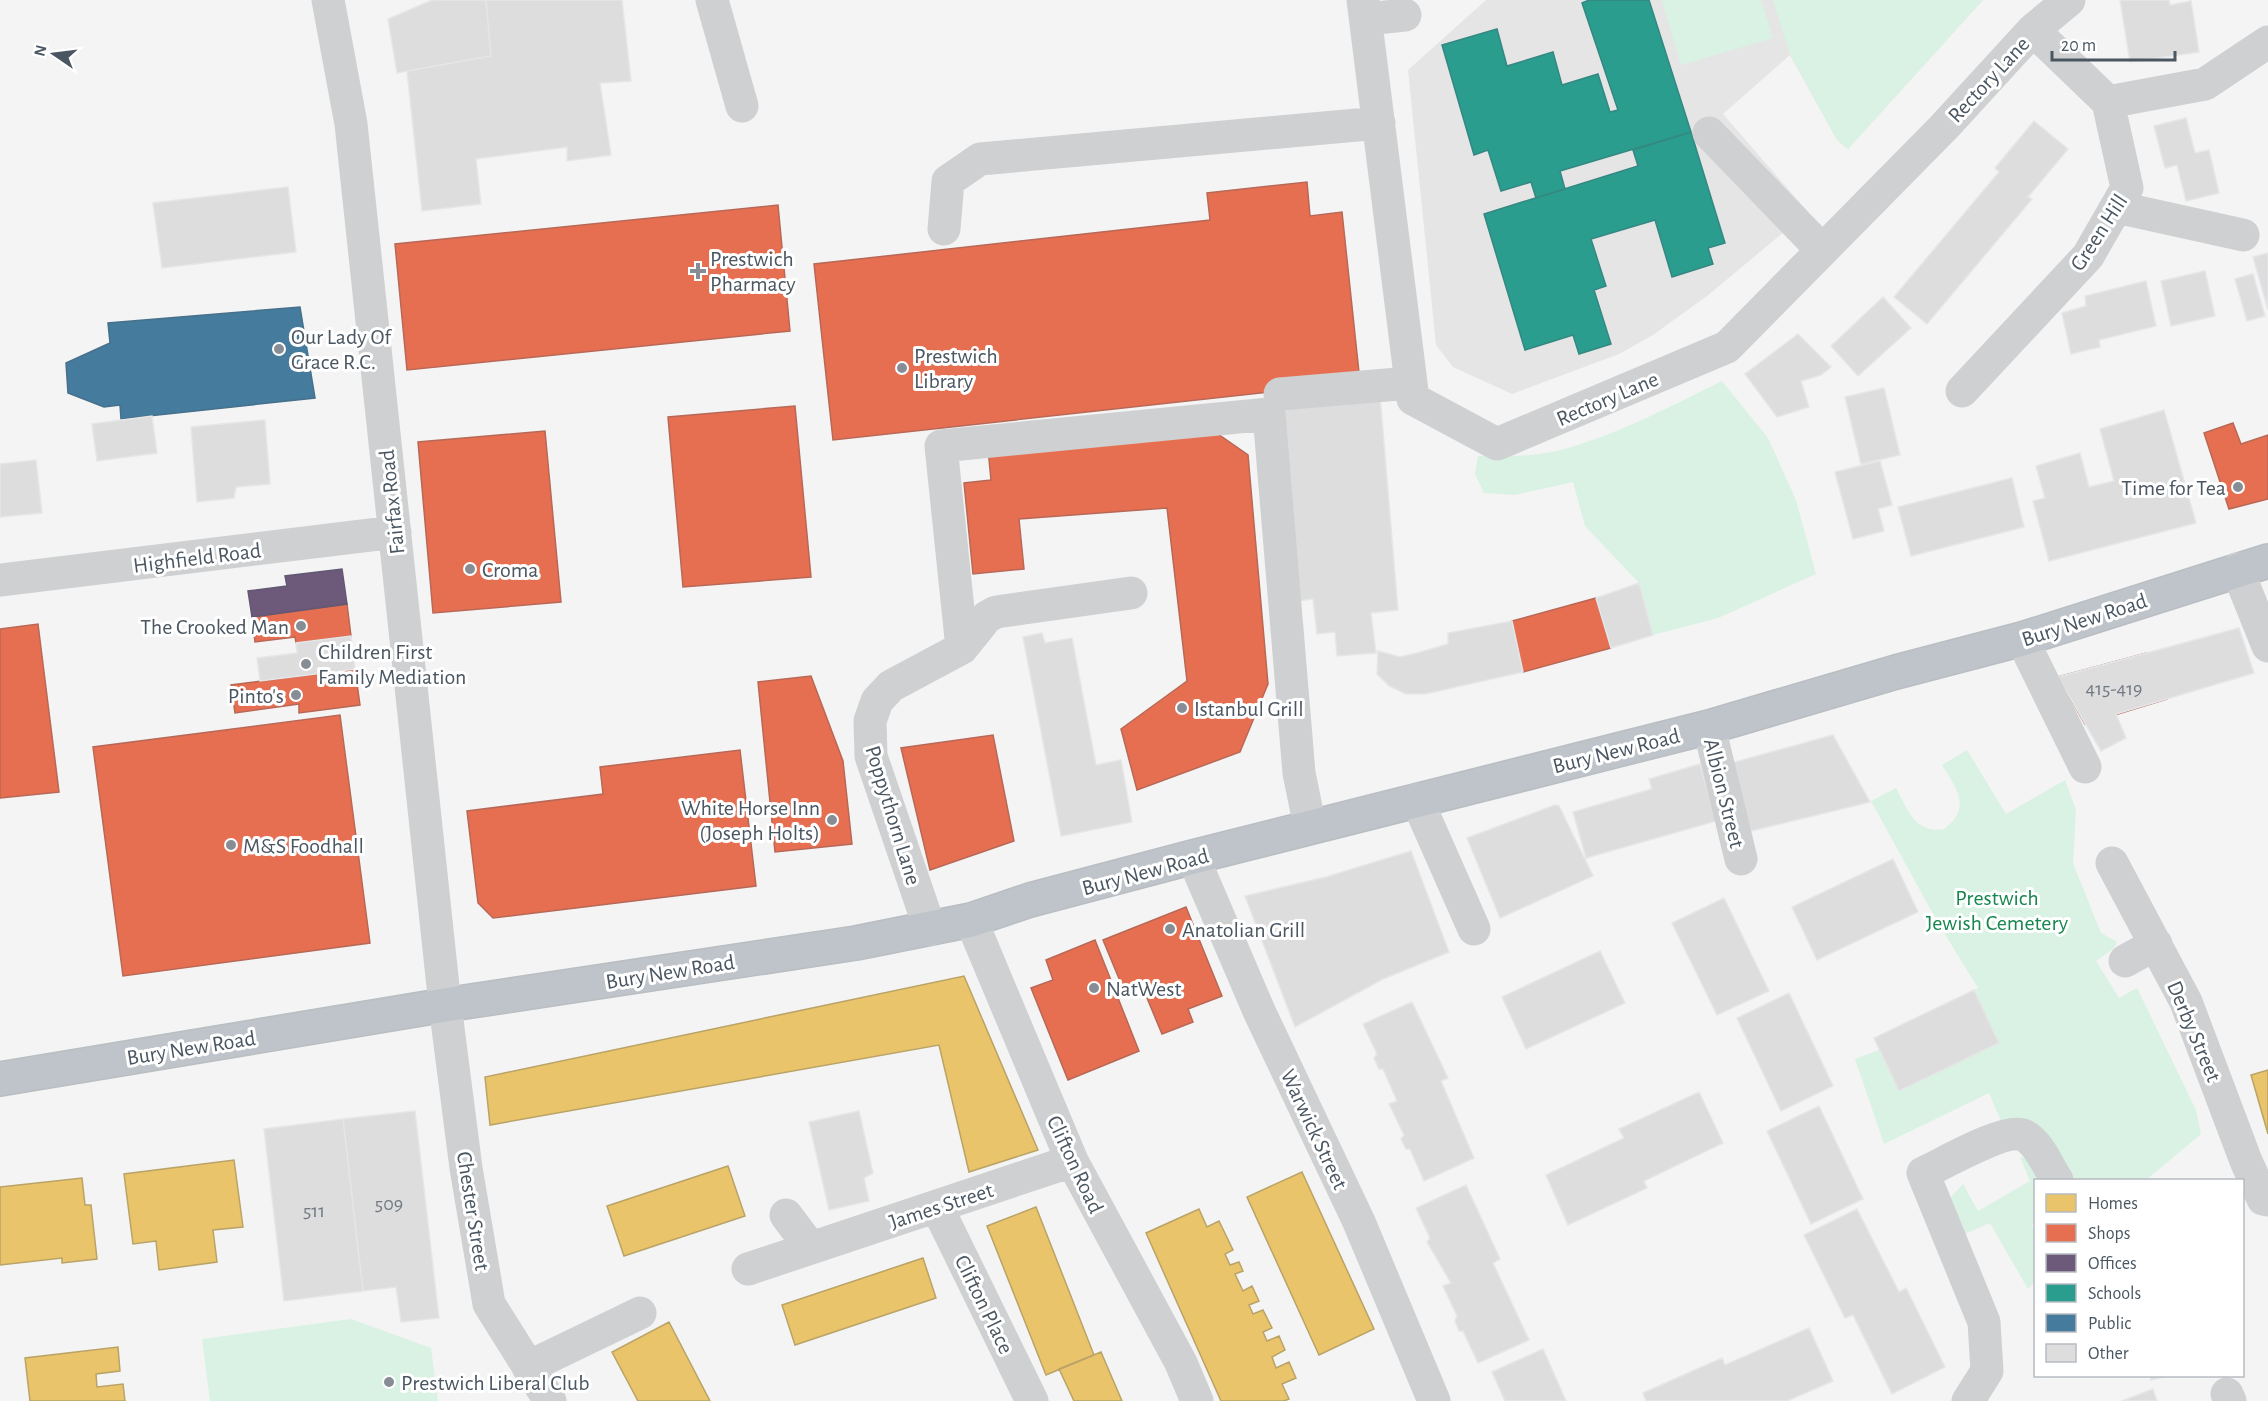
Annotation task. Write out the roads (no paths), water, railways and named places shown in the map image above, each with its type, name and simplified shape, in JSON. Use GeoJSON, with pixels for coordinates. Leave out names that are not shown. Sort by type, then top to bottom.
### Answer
{"type":"FeatureCollection","features":[{"type":"Feature","properties":{"kind":"highway","name":"Bury New Road"},"geometry":{"type":"LineString","coordinates":[[0,1079],[445,1005],[856,943],[971,920],[1030,900],[1193,857],[1709,727],[1896,672],[2022,639],[2268,561]]}},
{"type":"Feature","properties":{"kind":"street","name":"Fairfax Road"},"geometry":{"type":"LineString","coordinates":[[329,0],[351,124],[445,1005]]}},
{"type":"Feature","properties":{"kind":"street"},"geometry":{"type":"LineString","coordinates":[[712,0],[742,106]]}},
{"type":"Feature","properties":{"kind":"street","name":"Rectory Lane"},"geometry":{"type":"LineString","coordinates":[[1364,10],[1413,399],[1497,444],[1727,347],[1944,127],[2033,30],[2069,0]]}},
{"type":"Feature","properties":{"kind":"street"},"geometry":{"type":"LineString","coordinates":[[1364,10],[1406,15]]}},
{"type":"Feature","properties":{"kind":"street"},"geometry":{"type":"LineString","coordinates":[[2033,30],[2108,102],[2205,84],[2268,42]]}},
{"type":"Feature","properties":{"kind":"street","name":"Green Hill"},"geometry":{"type":"LineString","coordinates":[[1962,391],[2088,256],[2127,188],[2108,102]]}},
{"type":"Feature","properties":{"kind":"street"},"geometry":{"type":"LineString","coordinates":[[944,230],[948,180],[980,159],[1379,123]]}},
{"type":"Feature","properties":{"kind":"street"},"geometry":{"type":"LineString","coordinates":[[1709,133],[1822,250]]}},
{"type":"Feature","properties":{"kind":"street"},"geometry":{"type":"LineString","coordinates":[[2116,207],[2243,235]]}},
{"type":"Feature","properties":{"kind":"street"},"geometry":{"type":"LineString","coordinates":[[1280,394],[1410,383]]}},
{"type":"Feature","properties":{"kind":"street"},"geometry":{"type":"LineString","coordinates":[[962,648],[941,446],[1269,414],[1299,773],[1310,827]]}},
{"type":"Feature","properties":{"kind":"street","name":"Highfield Road"},"geometry":{"type":"LineString","coordinates":[[0,580],[394,532]]}},
{"type":"Feature","properties":{"kind":"street"},"geometry":{"type":"LineString","coordinates":[[2237,569],[2268,646]]}},
{"type":"Feature","properties":{"kind":"street","name":"Poppythorn Lane"},"geometry":{"type":"LineString","coordinates":[[930,929],[871,756],[870,721],[877,701],[891,686],[962,648],[987,617],[996,612],[1131,593]]}},
{"type":"Feature","properties":{"kind":"street"},"geometry":{"type":"LineString","coordinates":[[2022,639],[2085,767]]}},
{"type":"Feature","properties":{"kind":"street","name":"Albion Street"},"geometry":{"type":"LineString","coordinates":[[1709,727],[1741,859]]}},
{"type":"Feature","properties":{"kind":"street"},"geometry":{"type":"LineString","coordinates":[[1418,800],[1474,929]]}},
{"type":"Feature","properties":{"kind":"street","name":"Warwick Street"},"geometry":{"type":"LineString","coordinates":[[1193,857],[1259,1011],[1359,1222],[1434,1401]]}},
{"type":"Feature","properties":{"kind":"street","name":"Derby Street"},"geometry":{"type":"LineString","coordinates":[[2112,863],[2186,1002],[2246,1161],[2263,1199],[2268,1200]]}},
{"type":"Feature","properties":{"kind":"street","name":"Clifton Road"},"geometry":{"type":"LineString","coordinates":[[971,920],[1072,1161],[1181,1363],[1197,1401]]}},
{"type":"Feature","properties":{"kind":"street"},"geometry":{"type":"LineString","coordinates":[[2125,961],[2156,944]]}},
{"type":"Feature","properties":{"kind":"street","name":"Chester Street"},"geometry":{"type":"LineString","coordinates":[[445,1005],[466,1168],[489,1304],[550,1401]]}},
{"type":"Feature","properties":{"kind":"street"},"geometry":{"type":"LineString","coordinates":[[1968,1401],[1987,1371],[1984,1322],[1923,1173],[2006,1134],[2023,1135],[2036,1146],[2055,1179]]}},
{"type":"Feature","properties":{"kind":"street","name":"James Street"},"geometry":{"type":"LineString","coordinates":[[748,1269],[1072,1161]]}},
{"type":"Feature","properties":{"kind":"street","name":"Clifton Place"},"geometry":{"type":"LineString","coordinates":[[938,1207],[1032,1401]]}},
{"type":"Feature","properties":{"kind":"street"},"geometry":{"type":"LineString","coordinates":[[786,1215],[810,1247]]}},
{"type":"Feature","properties":{"kind":"street"},"geometry":{"type":"LineString","coordinates":[[528,1366],[640,1313]]}},
{"type":"Feature","properties":{"kind":"place","name":"Prestwich Pharmacy"},"geometry":{"type":"Point","coordinates":[698,271]}},
{"type":"Feature","properties":{"kind":"place","name":"Our Lady Of Grace R.C."},"geometry":{"type":"Point","coordinates":[279,349]}},
{"type":"Feature","properties":{"kind":"place","name":"Prestwich Library"},"geometry":{"type":"Point","coordinates":[902,368]}},
{"type":"Feature","properties":{"kind":"place","name":"Time for Tea"},"geometry":{"type":"Point","coordinates":[2238,487]}},
{"type":"Feature","properties":{"kind":"place","name":"Croma"},"geometry":{"type":"Point","coordinates":[470,569]}},
{"type":"Feature","properties":{"kind":"place","name":"The Crooked Man"},"geometry":{"type":"Point","coordinates":[301,626]}},
{"type":"Feature","properties":{"kind":"place","name":"Children First Family Mediation"},"geometry":{"type":"Point","coordinates":[306,664]}},
{"type":"Feature","properties":{"kind":"place","name":"Pinto's"},"geometry":{"type":"Point","coordinates":[296,695]}},
{"type":"Feature","properties":{"kind":"place","name":"Istanbul Grill"},"geometry":{"type":"Point","coordinates":[1182,708]}},
{"type":"Feature","properties":{"kind":"place","name":"White Horse Inn (Joseph Holts)"},"geometry":{"type":"Point","coordinates":[832,820]}},
{"type":"Feature","properties":{"kind":"place","name":"M&S Foodhall"},"geometry":{"type":"Point","coordinates":[231,845]}},
{"type":"Feature","properties":{"kind":"place","name":"Anatolian Grill"},"geometry":{"type":"Point","coordinates":[1170,929]}},
{"type":"Feature","properties":{"kind":"place","name":"NatWest"},"geometry":{"type":"Point","coordinates":[1094,988]}},
{"type":"Feature","properties":{"kind":"place","name":"Prestwich Liberal Club"},"geometry":{"type":"Point","coordinates":[389,1382]}},
{"type":"Feature","properties":{"kind":"park label","name":"Prestwich Jewish Cemetery"},"geometry":{"type":"Point","coordinates":[1997,910]}}]}
